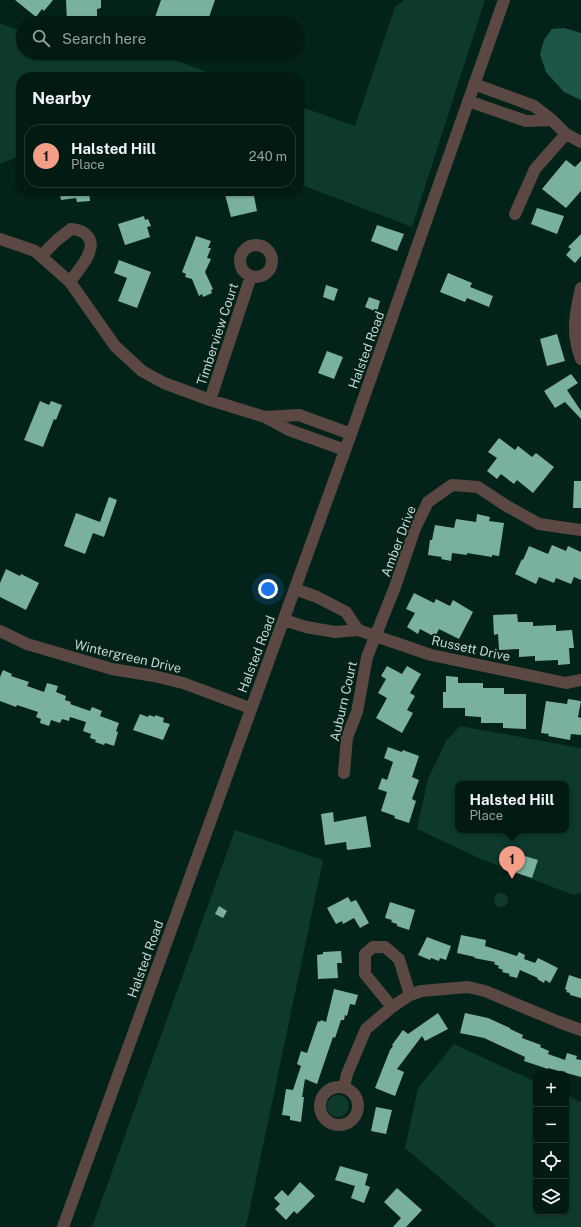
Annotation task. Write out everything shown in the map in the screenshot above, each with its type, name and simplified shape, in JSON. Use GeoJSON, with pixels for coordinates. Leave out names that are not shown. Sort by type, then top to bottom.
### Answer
{"type":"FeatureCollection","features":[{"type":"Feature","properties":{"kind":"street","name":"Halsted Road"},"geometry":{"type":"LineString","coordinates":[[63,1227],[250,708],[284,620],[351,434],[504,0]]}},
{"type":"Feature","properties":{"kind":"street"},"geometry":{"type":"LineString","coordinates":[[474,84],[534,106],[552,120],[566,134],[581,142]]}},
{"type":"Feature","properties":{"kind":"street"},"geometry":{"type":"LineString","coordinates":[[468,101],[526,121],[552,120]]}},
{"type":"Feature","properties":{"kind":"street"},"geometry":{"type":"LineString","coordinates":[[515,214],[535,169],[566,134]]}},
{"type":"Feature","properties":{"kind":"street"},"geometry":{"type":"LineString","coordinates":[[41,256],[71,229],[81,230],[87,235],[91,241],[89,255],[70,282]]}},
{"type":"Feature","properties":{"kind":"street"},"geometry":{"type":"LineString","coordinates":[[0,239],[35,251],[70,282],[115,346],[142,371],[164,383],[210,400],[265,417],[289,430],[345,450]]}},
{"type":"Feature","properties":{"kind":"street","name":"Timberview Court"},"geometry":{"type":"LineString","coordinates":[[210,400],[251,276]]}},
{"type":"Feature","properties":{"kind":"street"},"geometry":{"type":"LineString","coordinates":[[581,288],[574,314],[576,346],[581,359]]}},
{"type":"Feature","properties":{"kind":"street"},"geometry":{"type":"LineString","coordinates":[[265,417],[299,415],[351,434]]}},
{"type":"Feature","properties":{"kind":"street","name":"Amber Drive"},"geometry":{"type":"LineString","coordinates":[[376,636],[421,515],[428,502],[452,485],[478,486],[505,505],[539,524],[581,530]]}},
{"type":"Feature","properties":{"kind":"street"},"geometry":{"type":"LineString","coordinates":[[295,589],[317,597],[346,612],[358,630]]}},
{"type":"Feature","properties":{"kind":"street","name":"Russett Drive"},"geometry":{"type":"LineString","coordinates":[[284,620],[306,628],[335,632],[358,630],[431,655],[566,683],[581,680]]}},
{"type":"Feature","properties":{"kind":"street","name":"Wintergreen Drive"},"geometry":{"type":"LineString","coordinates":[[0,631],[34,646],[112,669],[154,676],[184,684],[250,708]]}},
{"type":"Feature","properties":{"kind":"street","name":"Auburn Court"},"geometry":{"type":"LineString","coordinates":[[344,774],[347,737],[357,712],[368,657],[376,636]]}},
{"type":"Feature","properties":{"kind":"street"},"geometry":{"type":"LineString","coordinates":[[392,1007],[365,974],[365,954],[373,947],[385,947],[399,959],[410,995]]}},
{"type":"Feature","properties":{"kind":"street"},"geometry":{"type":"LineString","coordinates":[[344,1087],[347,1074],[366,1029],[392,1007],[410,995],[421,992],[468,987],[485,991],[581,1030]]}},
{"type":"Feature","properties":{"kind":"shaded area"},"geometry":{"type":"Polygon","coordinates":[[[404,0],[485,0],[412,227],[304,186],[304,108],[355,126],[395,7],[404,0]]]}},
{"type":"Feature","properties":{"kind":"shaded area"},"geometry":{"type":"Polygon","coordinates":[[[0,23],[16,29],[16,60],[175,60],[207,72],[16,72],[16,157],[0,164],[0,23]]]}},
{"type":"Feature","properties":{"kind":"shaded area"},"geometry":{"type":"Polygon","coordinates":[[[564,28],[581,33],[581,100],[564,92],[546,72],[540,54],[544,40],[552,29],[564,28]]]}},
{"type":"Feature","properties":{"kind":"shaded area"},"geometry":{"type":"Polygon","coordinates":[[[460,726],[581,748],[581,893],[573,895],[481,859],[417,829],[428,779],[446,741],[460,726]]]}},
{"type":"Feature","properties":{"kind":"shaded area"},"geometry":{"type":"Polygon","coordinates":[[[235,830],[323,860],[246,1227],[92,1227],[235,830]]]}},
{"type":"Feature","properties":{"kind":"shaded area"},"geometry":{"type":"Polygon","coordinates":[[[498,893],[504,893],[508,897],[508,903],[504,907],[498,907],[494,903],[494,897],[498,893]]]}},
{"type":"Feature","properties":{"kind":"shaded area"},"geometry":{"type":"Polygon","coordinates":[[[454,1044],[533,1081],[533,1215],[569,1215],[569,1096],[581,1102],[581,1227],[497,1227],[405,1148],[418,1088],[454,1044]]]}},
{"type":"Feature","properties":{"kind":"shaded area"},"geometry":{"type":"Polygon","coordinates":[[[338,1095],[346,1098],[349,1106],[346,1114],[338,1117],[330,1114],[327,1106],[330,1098],[338,1095]]]}},
{"type":"Feature","properties":{"kind":"building"},"geometry":{"type":"Polygon","coordinates":[[[15,0],[53,0],[44,11],[42,9],[37,16],[15,0]]]}},
{"type":"Feature","properties":{"kind":"building"},"geometry":{"type":"Polygon","coordinates":[[[66,0],[101,0],[101,8],[97,9],[97,16],[67,16],[66,0]]]}},
{"type":"Feature","properties":{"kind":"building"},"geometry":{"type":"Polygon","coordinates":[[[161,0],[215,0],[209,16],[155,16],[161,0]]]}},
{"type":"Feature","properties":{"kind":"building"},"geometry":{"type":"Polygon","coordinates":[[[566,160],[575,167],[581,161],[581,191],[566,208],[542,189],[566,160]]]}},
{"type":"Feature","properties":{"kind":"building"},"geometry":{"type":"Polygon","coordinates":[[[60,196],[90,196],[90,201],[77,202],[76,198],[61,200],[60,196]]]}},
{"type":"Feature","properties":{"kind":"building"},"geometry":{"type":"Polygon","coordinates":[[[225,196],[254,196],[257,211],[231,217],[225,196]]]}},
{"type":"Feature","properties":{"kind":"building"},"geometry":{"type":"Polygon","coordinates":[[[537,208],[564,216],[557,234],[531,224],[537,208]]]}},
{"type":"Feature","properties":{"kind":"building"},"geometry":{"type":"Polygon","coordinates":[[[144,216],[145,220],[148,219],[151,226],[147,227],[150,237],[125,245],[118,224],[144,216]]]}},
{"type":"Feature","properties":{"kind":"building"},"geometry":{"type":"Polygon","coordinates":[[[377,225],[404,234],[397,251],[371,241],[377,225]]]}},
{"type":"Feature","properties":{"kind":"building"},"geometry":{"type":"Polygon","coordinates":[[[581,234],[581,256],[575,263],[566,255],[571,249],[568,247],[581,234]]]}},
{"type":"Feature","properties":{"kind":"building"},"geometry":{"type":"Polygon","coordinates":[[[196,236],[211,241],[208,248],[211,248],[207,258],[211,259],[205,272],[213,289],[211,290],[212,293],[203,297],[202,294],[199,296],[192,279],[185,277],[186,274],[182,272],[196,236]]]}},
{"type":"Feature","properties":{"kind":"building"},"geometry":{"type":"Polygon","coordinates":[[[119,260],[151,272],[137,308],[118,301],[127,278],[114,273],[119,260]]]}},
{"type":"Feature","properties":{"kind":"building"},"geometry":{"type":"Polygon","coordinates":[[[448,273],[472,283],[470,287],[493,296],[489,307],[467,298],[465,302],[440,292],[448,273]]]}},
{"type":"Feature","properties":{"kind":"building"},"geometry":{"type":"Polygon","coordinates":[[[326,285],[338,289],[334,301],[323,297],[326,285]]]}},
{"type":"Feature","properties":{"kind":"building"},"geometry":{"type":"Polygon","coordinates":[[[369,297],[380,301],[377,312],[365,307],[369,297]]]}},
{"type":"Feature","properties":{"kind":"building"},"geometry":{"type":"Polygon","coordinates":[[[557,334],[565,361],[547,366],[540,339],[557,334]]]}},
{"type":"Feature","properties":{"kind":"building"},"geometry":{"type":"Polygon","coordinates":[[[327,351],[343,357],[334,379],[318,373],[327,351]]]}},
{"type":"Feature","properties":{"kind":"building"},"geometry":{"type":"Polygon","coordinates":[[[571,374],[578,383],[567,390],[581,411],[581,419],[565,402],[555,408],[544,391],[571,374]]]}},
{"type":"Feature","properties":{"kind":"building"},"geometry":{"type":"Polygon","coordinates":[[[40,401],[49,405],[51,401],[62,405],[56,420],[54,419],[43,447],[24,440],[40,401]]]}},
{"type":"Feature","properties":{"kind":"building"},"geometry":{"type":"Polygon","coordinates":[[[499,438],[515,450],[518,446],[532,457],[536,453],[554,467],[533,493],[517,480],[514,484],[501,474],[497,479],[487,471],[497,458],[488,452],[499,438]]]}},
{"type":"Feature","properties":{"kind":"building"},"geometry":{"type":"Polygon","coordinates":[[[574,481],[581,481],[581,508],[573,508],[574,481]]]}},
{"type":"Feature","properties":{"kind":"building"},"geometry":{"type":"Polygon","coordinates":[[[109,497],[117,500],[104,537],[93,533],[85,554],[64,546],[76,513],[100,522],[109,497]]]}},
{"type":"Feature","properties":{"kind":"building"},"geometry":{"type":"Polygon","coordinates":[[[477,514],[490,517],[489,521],[504,523],[499,556],[492,555],[492,557],[467,553],[467,555],[452,553],[451,561],[441,559],[442,557],[428,555],[430,540],[432,540],[435,525],[454,528],[456,519],[476,522],[477,514]]]}},
{"type":"Feature","properties":{"kind":"building"},"geometry":{"type":"Polygon","coordinates":[[[552,545],[566,551],[568,546],[581,552],[581,580],[574,577],[571,584],[556,578],[554,583],[539,577],[536,584],[515,574],[529,546],[548,554],[552,545]]]}},
{"type":"Feature","properties":{"kind":"building"},"geometry":{"type":"Polygon","coordinates":[[[6,569],[20,576],[21,574],[39,583],[26,610],[0,597],[0,583],[6,569]]]}},
{"type":"Feature","properties":{"kind":"building"},"geometry":{"type":"Polygon","coordinates":[[[414,593],[434,603],[436,599],[450,606],[453,600],[473,612],[459,639],[439,629],[435,637],[420,629],[418,634],[407,627],[415,613],[406,609],[414,593]]]}},
{"type":"Feature","properties":{"kind":"building"},"geometry":{"type":"Polygon","coordinates":[[[517,614],[518,622],[533,622],[533,626],[556,625],[556,631],[572,630],[574,648],[569,648],[570,664],[558,665],[558,660],[535,661],[535,656],[519,657],[519,649],[499,650],[498,634],[494,635],[493,615],[517,614]]]}},
{"type":"Feature","properties":{"kind":"building"},"geometry":{"type":"Polygon","coordinates":[[[387,666],[402,674],[407,666],[421,674],[410,693],[415,696],[407,710],[413,713],[402,733],[376,718],[387,698],[378,693],[386,679],[381,676],[387,666]]]}},
{"type":"Feature","properties":{"kind":"building"},"geometry":{"type":"Polygon","coordinates":[[[3,670],[12,674],[11,676],[29,682],[27,686],[44,692],[47,683],[58,686],[56,692],[66,696],[65,700],[71,702],[70,704],[90,711],[92,707],[102,711],[100,716],[119,723],[116,731],[118,732],[114,746],[95,742],[96,740],[90,738],[91,734],[83,731],[86,722],[70,717],[69,721],[62,719],[60,723],[51,720],[49,726],[40,723],[41,719],[36,717],[38,712],[17,705],[16,707],[0,701],[0,677],[3,670]]]}},
{"type":"Feature","properties":{"kind":"building"},"geometry":{"type":"Polygon","coordinates":[[[446,676],[458,677],[458,683],[483,683],[483,688],[504,688],[504,694],[526,694],[526,729],[503,728],[503,723],[481,723],[481,717],[465,716],[465,708],[443,708],[443,692],[446,692],[446,676]]]}},
{"type":"Feature","properties":{"kind":"building"},"geometry":{"type":"Polygon","coordinates":[[[568,699],[581,701],[578,717],[581,718],[581,735],[571,734],[570,740],[548,736],[549,734],[541,733],[546,701],[567,704],[568,699]]]}},
{"type":"Feature","properties":{"kind":"building"},"geometry":{"type":"Polygon","coordinates":[[[140,714],[148,717],[149,715],[155,717],[155,715],[164,718],[163,722],[170,724],[163,740],[133,730],[140,714]]]}},
{"type":"Feature","properties":{"kind":"building"},"geometry":{"type":"Polygon","coordinates":[[[388,747],[402,752],[403,750],[419,756],[412,777],[419,780],[412,799],[416,801],[409,823],[394,818],[395,816],[381,811],[387,792],[378,789],[382,778],[387,780],[393,762],[384,758],[388,747]]]}},
{"type":"Feature","properties":{"kind":"building"},"geometry":{"type":"Polygon","coordinates":[[[333,812],[334,822],[366,816],[371,847],[347,850],[346,842],[325,845],[321,814],[333,812]]]}},
{"type":"Feature","properties":{"kind":"building"},"geometry":{"type":"Polygon","coordinates":[[[511,852],[538,860],[532,878],[505,869],[511,852]]]}},
{"type":"Feature","properties":{"kind":"building"},"geometry":{"type":"Polygon","coordinates":[[[348,897],[351,902],[356,900],[369,923],[360,928],[354,918],[343,924],[342,921],[336,924],[327,908],[348,897]]]}},
{"type":"Feature","properties":{"kind":"building"},"geometry":{"type":"Polygon","coordinates":[[[390,902],[415,910],[409,930],[397,926],[397,924],[391,922],[392,920],[385,918],[390,902]]]}},
{"type":"Feature","properties":{"kind":"building"},"geometry":{"type":"Polygon","coordinates":[[[219,906],[227,911],[223,918],[215,914],[219,906]]]}},
{"type":"Feature","properties":{"kind":"building"},"geometry":{"type":"Polygon","coordinates":[[[461,935],[486,940],[485,946],[517,956],[519,952],[525,955],[524,959],[535,963],[538,958],[558,968],[550,983],[545,980],[544,983],[537,979],[538,978],[520,970],[517,978],[509,976],[510,974],[502,972],[503,970],[498,968],[499,966],[494,964],[495,962],[457,953],[461,935]]]}},
{"type":"Feature","properties":{"kind":"building"},"geometry":{"type":"Polygon","coordinates":[[[427,937],[451,946],[446,960],[440,958],[439,961],[431,958],[430,960],[418,955],[427,937]]]}},
{"type":"Feature","properties":{"kind":"building"},"geometry":{"type":"Polygon","coordinates":[[[341,951],[342,963],[337,963],[338,978],[318,979],[317,955],[323,954],[323,952],[341,951]]]}},
{"type":"Feature","properties":{"kind":"building"},"geometry":{"type":"Polygon","coordinates":[[[569,975],[581,979],[581,998],[570,995],[570,993],[566,992],[567,990],[565,989],[569,975]]]}},
{"type":"Feature","properties":{"kind":"building"},"geometry":{"type":"Polygon","coordinates":[[[334,989],[358,995],[355,1005],[350,1004],[347,1016],[345,1015],[344,1020],[341,1020],[335,1038],[333,1037],[317,1084],[305,1079],[302,1097],[304,1097],[301,1122],[290,1120],[290,1116],[282,1115],[286,1089],[293,1090],[301,1066],[297,1064],[301,1051],[307,1053],[318,1021],[320,1022],[321,1020],[326,1022],[334,989]]]}},
{"type":"Feature","properties":{"kind":"building"},"geometry":{"type":"Polygon","coordinates":[[[438,1013],[448,1029],[425,1041],[422,1036],[397,1069],[404,1072],[395,1096],[375,1088],[393,1046],[392,1045],[403,1030],[408,1034],[438,1013]]]}},
{"type":"Feature","properties":{"kind":"building"},"geometry":{"type":"Polygon","coordinates":[[[465,1013],[488,1018],[523,1035],[522,1038],[541,1045],[540,1047],[549,1051],[548,1054],[565,1060],[567,1053],[577,1056],[576,1059],[581,1060],[581,1077],[569,1074],[569,1071],[548,1069],[524,1061],[525,1057],[484,1038],[460,1033],[465,1013]]]}},
{"type":"Feature","properties":{"kind":"building"},"geometry":{"type":"Polygon","coordinates":[[[376,1107],[392,1110],[386,1134],[371,1131],[376,1107]]]}},
{"type":"Feature","properties":{"kind":"building"},"geometry":{"type":"Polygon","coordinates":[[[340,1166],[368,1174],[365,1185],[370,1187],[364,1203],[351,1198],[355,1186],[335,1180],[340,1166]]]}},
{"type":"Feature","properties":{"kind":"building"},"geometry":{"type":"Polygon","coordinates":[[[300,1182],[315,1196],[297,1214],[294,1211],[286,1220],[275,1209],[280,1204],[274,1198],[282,1190],[288,1196],[300,1182]]]}},
{"type":"Feature","properties":{"kind":"building"},"geometry":{"type":"Polygon","coordinates":[[[397,1188],[422,1210],[406,1227],[393,1227],[401,1218],[384,1202],[397,1188]]]}},
{"type":"Feature","properties":{"kind":"place","name":"Halsted Hill"},"geometry":{"type":"Point","coordinates":[512,879]}}]}
